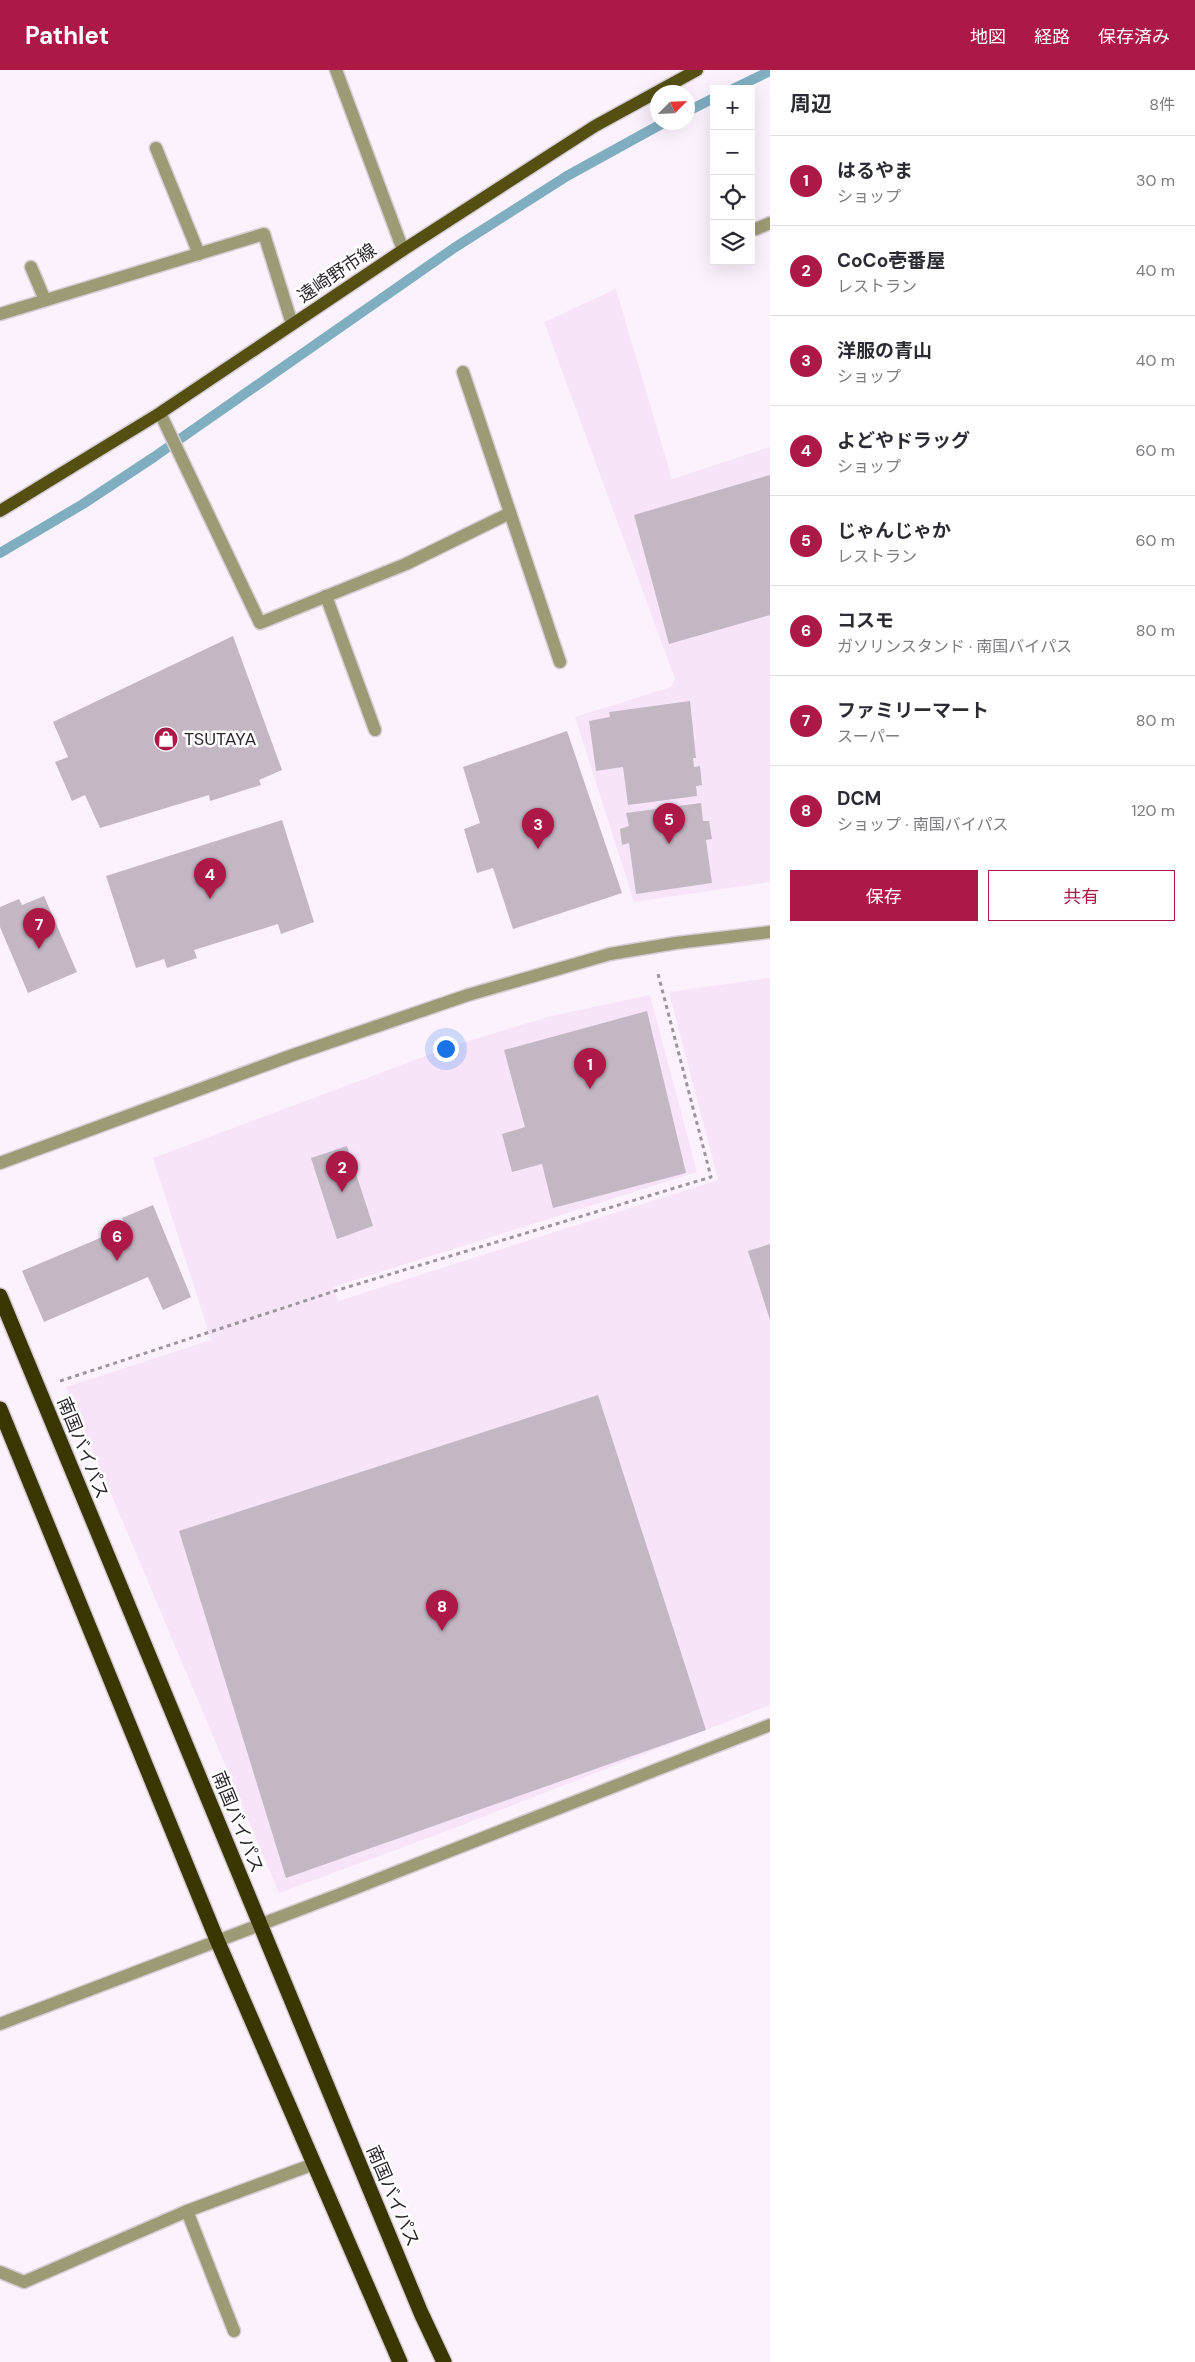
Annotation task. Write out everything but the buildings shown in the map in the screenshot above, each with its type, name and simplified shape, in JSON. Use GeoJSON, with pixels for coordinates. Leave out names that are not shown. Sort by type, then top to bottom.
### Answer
{"type":"FeatureCollection","features":[{"type":"Feature","properties":{"kind":"highway","name":"南国バイパス"},"geometry":{"type":"LineString","coordinates":[[0,1296],[421,2313],[444,2362]]}},
{"type":"Feature","properties":{"kind":"highway"},"geometry":{"type":"LineString","coordinates":[[0,1409],[218,1940],[400,2362]]}},
{"type":"Feature","properties":{"kind":"main road","name":"遠崎野市線"},"geometry":{"type":"LineString","coordinates":[[0,511],[160,413],[403,250],[595,126],[697,70]]}},
{"type":"Feature","properties":{"kind":"street"},"geometry":{"type":"LineString","coordinates":[[336,70],[403,250]]}},
{"type":"Feature","properties":{"kind":"street"},"geometry":{"type":"LineString","coordinates":[[156,148],[199,254]]}},
{"type":"Feature","properties":{"kind":"street"},"geometry":{"type":"LineString","coordinates":[[756,228],[770,223]]}},
{"type":"Feature","properties":{"kind":"street"},"geometry":{"type":"LineString","coordinates":[[0,314],[264,234],[292,324]]}},
{"type":"Feature","properties":{"kind":"street"},"geometry":{"type":"LineString","coordinates":[[31,267],[45,300]]}},
{"type":"Feature","properties":{"kind":"street"},"geometry":{"type":"LineString","coordinates":[[464,372],[560,662]]}},
{"type":"Feature","properties":{"kind":"street"},"geometry":{"type":"LineString","coordinates":[[160,413],[260,623],[406,564],[510,513]]}},
{"type":"Feature","properties":{"kind":"street"},"geometry":{"type":"LineString","coordinates":[[326,596],[375,730]]}},
{"type":"Feature","properties":{"kind":"street"},"geometry":{"type":"LineString","coordinates":[[0,1163],[290,1056],[468,995],[610,954],[770,932]]}},
{"type":"Feature","properties":{"kind":"street"},"geometry":{"type":"LineString","coordinates":[[0,2024],[770,1725]]}},
{"type":"Feature","properties":{"kind":"street"},"geometry":{"type":"LineString","coordinates":[[0,2272],[24,2282],[187,2211],[314,2164]]}},
{"type":"Feature","properties":{"kind":"street"},"geometry":{"type":"LineString","coordinates":[[187,2211],[234,2331]]}},
{"type":"Feature","properties":{"kind":"path"},"geometry":{"type":"LineString","coordinates":[[38,1388],[338,1290],[711,1177],[652,947]]}},
{"type":"Feature","properties":{"kind":"shaded area"},"geometry":{"type":"Polygon","coordinates":[[[616,289],[672,479],[770,447],[770,882],[634,902],[575,717],[671,687],[675,679],[544,322],[616,289]]]}},
{"type":"Feature","properties":{"kind":"shaded area"},"geometry":{"type":"Polygon","coordinates":[[[770,978],[770,1705],[444,1832],[279,1893],[66,1387],[211,1340],[153,1158],[455,1045],[551,1016],[650,995],[697,1172],[333,1287],[338,1301],[718,1180],[669,992],[770,978]]]}},
{"type":"Feature","properties":{"kind":"waterway"},"geometry":{"type":"LineString","coordinates":[[741,85],[770,71]]}},
{"type":"Feature","properties":{"kind":"waterway"},"geometry":{"type":"LineString","coordinates":[[695,108],[710,100]]}},
{"type":"Feature","properties":{"kind":"waterway"},"geometry":{"type":"LineString","coordinates":[[0,553],[83,504],[154,457],[454,248],[567,176],[650,130]]}},
{"type":"Feature","properties":{"kind":"place","name":"TSUTAYA"},"geometry":{"type":"Point","coordinates":[166,739]}},
{"type":"Feature","properties":{"kind":"place","name":"じゃんじゃか"},"geometry":{"type":"Point","coordinates":[669,844]}},
{"type":"Feature","properties":{"kind":"place","name":"洋服の青山"},"geometry":{"type":"Point","coordinates":[538,849]}},
{"type":"Feature","properties":{"kind":"place","name":"よどやドラッグ"},"geometry":{"type":"Point","coordinates":[210,899]}},
{"type":"Feature","properties":{"kind":"place","name":"ファミリーマート"},"geometry":{"type":"Point","coordinates":[39,949]}},
{"type":"Feature","properties":{"kind":"place","name":"はるやま"},"geometry":{"type":"Point","coordinates":[590,1089]}},
{"type":"Feature","properties":{"kind":"place","name":"CoCo壱番屋"},"geometry":{"type":"Point","coordinates":[342,1192]}},
{"type":"Feature","properties":{"kind":"place","name":"コスモ"},"geometry":{"type":"Point","coordinates":[117,1261]}},
{"type":"Feature","properties":{"kind":"place","name":"DCM"},"geometry":{"type":"Point","coordinates":[442,1631]}}]}
